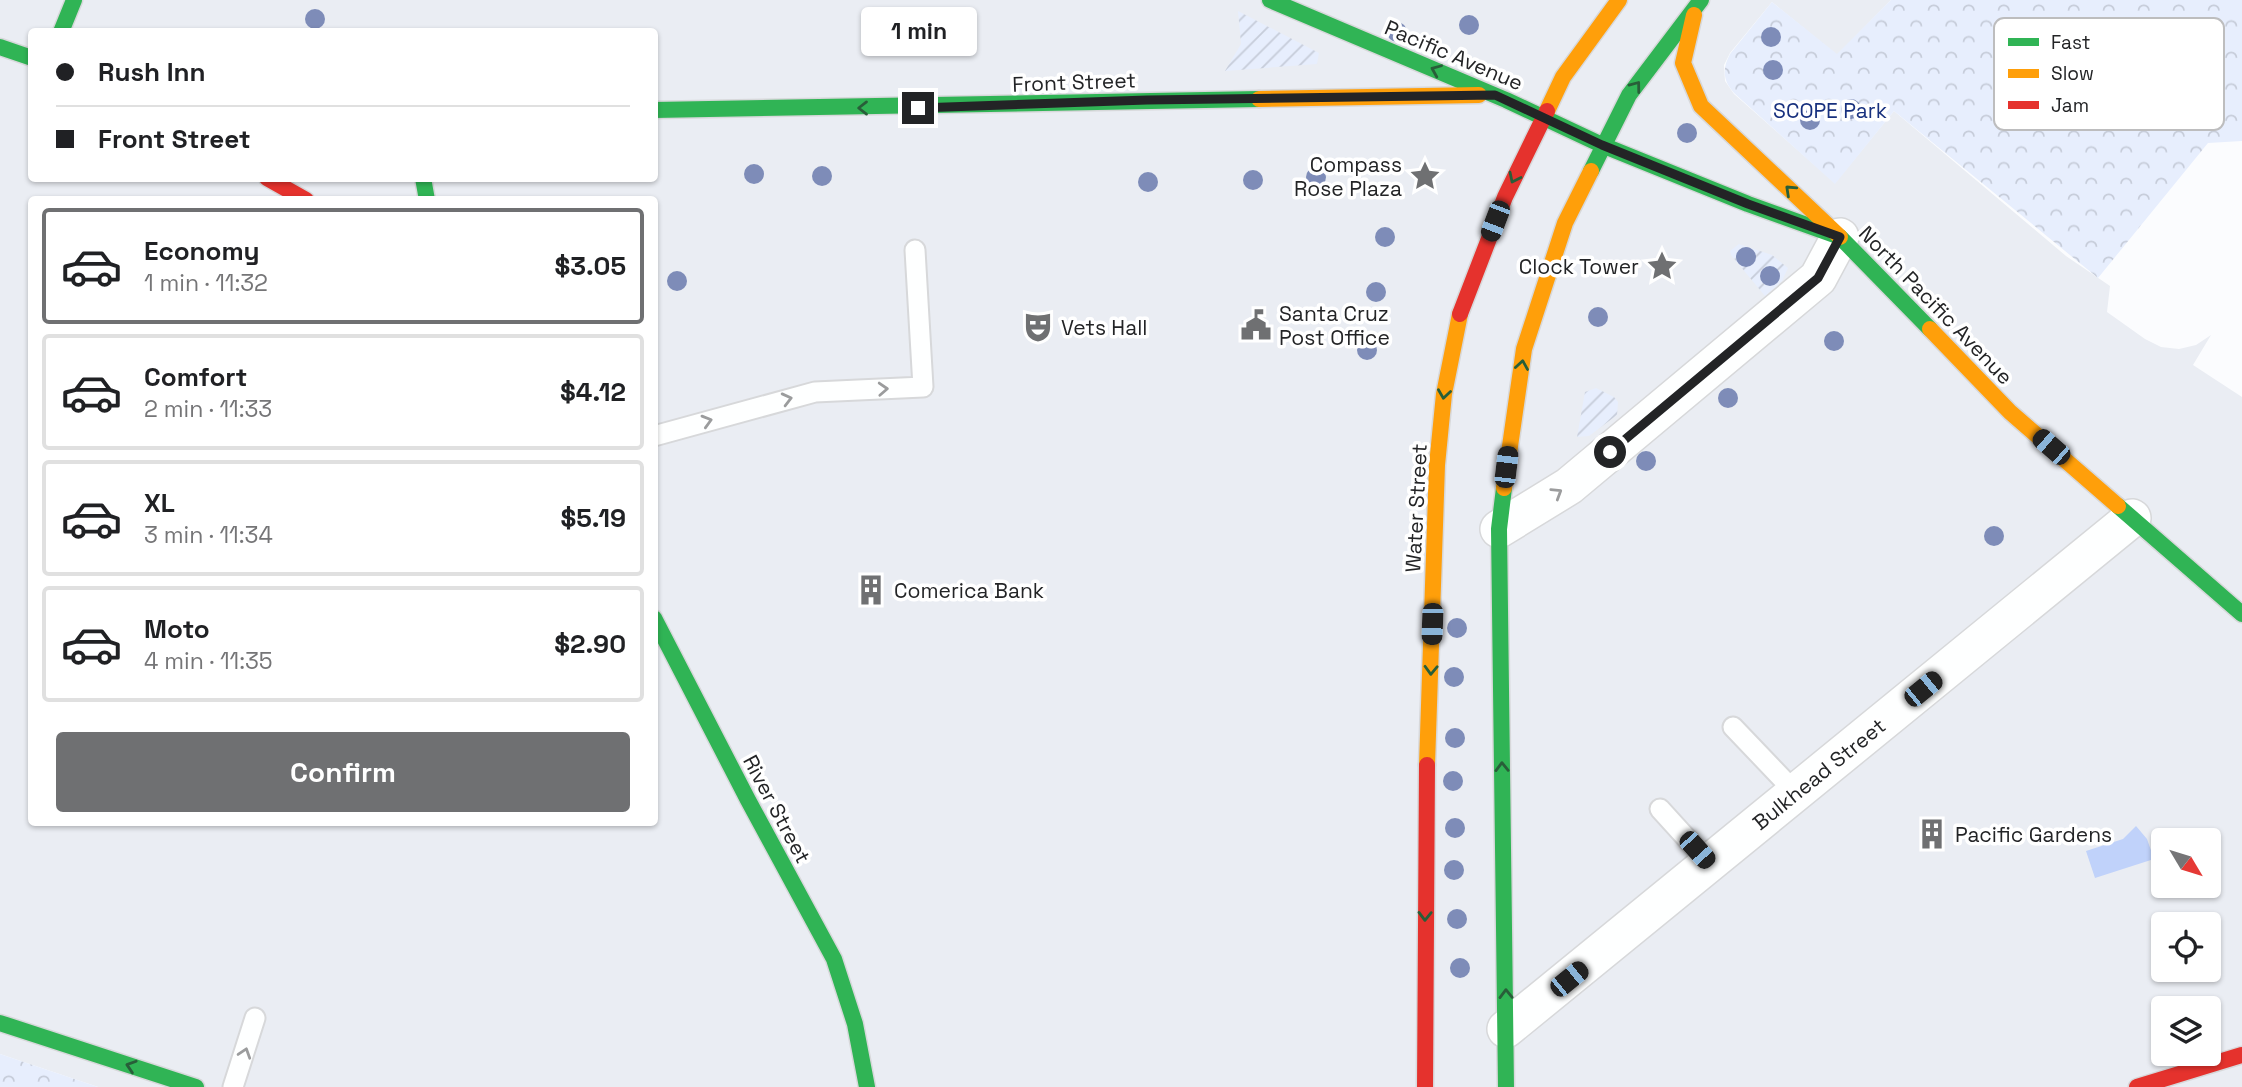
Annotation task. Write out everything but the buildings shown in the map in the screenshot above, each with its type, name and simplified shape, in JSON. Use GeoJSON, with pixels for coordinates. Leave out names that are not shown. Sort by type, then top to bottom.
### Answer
{"type":"FeatureCollection","features":[{"type":"Feature","properties":{"kind":"main road"},"geometry":{"type":"LineString","coordinates":[[63,28],[74,0]]}},
{"type":"Feature","properties":{"kind":"main road","name":"Pacific Avenue"},"geometry":{"type":"LineString","coordinates":[[1270,0],[1544,117]]}},
{"type":"Feature","properties":{"kind":"main road","name":"Water Street"},"geometry":{"type":"LineString","coordinates":[[1425,1087],[1427,796],[1437,465],[1444,394],[1458,320],[1505,197],[1563,77],[1619,0]]}},
{"type":"Feature","properties":{"kind":"main road"},"geometry":{"type":"LineString","coordinates":[[1506,1087],[1499,529],[1508,446],[1524,349],[1565,223],[1602,145],[1629,95],[1699,3]]}},
{"type":"Feature","properties":{"kind":"main road"},"geometry":{"type":"LineString","coordinates":[[1699,3],[1683,63],[1701,106],[1840,237]]}},
{"type":"Feature","properties":{"kind":"main road"},"geometry":{"type":"LineString","coordinates":[[0,47],[28,57]]}},
{"type":"Feature","properties":{"kind":"main road","name":"Front Street"},"geometry":{"type":"LineString","coordinates":[[658,110],[918,108],[1161,100],[1495,95]]}},
{"type":"Feature","properties":{"kind":"main road","name":"North Pacific Avenue"},"geometry":{"type":"LineString","coordinates":[[1544,117],[1602,145],[1748,204],[1840,237],[2010,412],[2242,614]]}},
{"type":"Feature","properties":{"kind":"main road"},"geometry":{"type":"LineString","coordinates":[[274,182],[299,196]]}},
{"type":"Feature","properties":{"kind":"main road","name":"River Street"},"geometry":{"type":"LineString","coordinates":[[658,626],[834,959],[855,1024],[867,1087]]}},
{"type":"Feature","properties":{"kind":"main road"},"geometry":{"type":"LineString","coordinates":[[0,1023],[196,1087]]}},
{"type":"Feature","properties":{"kind":"main road","name":"River Street"},"geometry":{"type":"LineString","coordinates":[[850,1074],[855,1024]]}},
{"type":"Feature","properties":{"kind":"main road"},"geometry":{"type":"LineString","coordinates":[[2137,1087],[2182,1081],[2242,1055]]}},
{"type":"Feature","properties":{"kind":"street"},"geometry":{"type":"LineString","coordinates":[[1499,529],[1569,486],[1818,278],[1840,237]]}},
{"type":"Feature","properties":{"kind":"street","name":"Bulkhead Street"},"geometry":{"type":"LineString","coordinates":[[1506,1029],[2132,518]]}},
{"type":"Feature","properties":{"kind":"lane"},"geometry":{"type":"LineString","coordinates":[[658,435],[815,392],[923,387],[915,250]]}},
{"type":"Feature","properties":{"kind":"lane"},"geometry":{"type":"LineString","coordinates":[[1733,727],[1796,793]]}},
{"type":"Feature","properties":{"kind":"lane"},"geometry":{"type":"LineString","coordinates":[[1660,809],[1710,864]]}},
{"type":"Feature","properties":{"kind":"lane"},"geometry":{"type":"LineString","coordinates":[[233,1087],[256,1018]]}},
{"type":"Feature","properties":{"kind":"shaded area"},"geometry":{"type":"Polygon","coordinates":[[[0,0],[1891,0],[1837,55],[1772,2],[1730,53],[1724,65],[1725,81],[1734,94],[1835,183],[1894,111],[2066,256],[2110,286],[2107,312],[2145,339],[2161,347],[2179,349],[2196,345],[2211,335],[2193,365],[2242,397],[2242,1087],[98,1087],[0,1054],[0,0]]]}},
{"type":"Feature","properties":{"kind":"green space","name":"SCOPE Park"},"geometry":{"type":"Polygon","coordinates":[[[1891,0],[2242,0],[2242,141],[2208,143],[2098,278],[1894,111],[1835,184],[1734,93],[1725,75],[1730,54],[1772,2],[1837,54],[1891,0]]]}},
{"type":"Feature","properties":{"kind":"green space"},"geometry":{"type":"Polygon","coordinates":[[[1238,11],[1319,53],[1317,64],[1225,71],[1241,44],[1238,11]]]}},
{"type":"Feature","properties":{"kind":"green space"},"geometry":{"type":"Polygon","coordinates":[[[1739,244],[1772,255],[1788,268],[1782,281],[1765,296],[1731,255],[1730,251],[1739,244]]]}},
{"type":"Feature","properties":{"kind":"green space"},"geometry":{"type":"Polygon","coordinates":[[[1596,388],[1618,402],[1617,415],[1589,436],[1577,437],[1585,392],[1596,388]]]}},
{"type":"Feature","properties":{"kind":"green space"},"geometry":{"type":"Polygon","coordinates":[[[0,1054],[98,1087],[0,1087],[0,1054]]]}},
{"type":"Feature","properties":{"kind":"water"},"geometry":{"type":"Polygon","coordinates":[[[2136,826],[2147,839],[2151,860],[2095,878],[2086,851],[2123,839],[2136,826]]]}},
{"type":"Feature","properties":{"kind":"traffic: fast"},"geometry":{"type":"LineString","coordinates":[[63,28],[74,0]]}},
{"type":"Feature","properties":{"kind":"traffic: fast"},"geometry":{"type":"LineString","coordinates":[[1270,0],[1506,100],[1602,145],[1748,204],[1840,237],[1930,329]]}},
{"type":"Feature","properties":{"kind":"traffic: fast"},"geometry":{"type":"LineString","coordinates":[[1591,171],[1629,95],[1701,0]]}},
{"type":"Feature","properties":{"kind":"traffic: fast"},"geometry":{"type":"LineString","coordinates":[[0,47],[28,57]]}},
{"type":"Feature","properties":{"kind":"traffic: fast"},"geometry":{"type":"LineString","coordinates":[[658,110],[1259,99]]}},
{"type":"Feature","properties":{"kind":"traffic: fast"},"geometry":{"type":"LineString","coordinates":[[424,182],[426,196]]}},
{"type":"Feature","properties":{"kind":"traffic: fast"},"geometry":{"type":"LineString","coordinates":[[1504,488],[1499,529],[1506,1087]]}},
{"type":"Feature","properties":{"kind":"traffic: fast"},"geometry":{"type":"LineString","coordinates":[[2118,506],[2242,614]]}},
{"type":"Feature","properties":{"kind":"traffic: fast"},"geometry":{"type":"LineString","coordinates":[[658,626],[834,959],[855,1024],[867,1087]]}},
{"type":"Feature","properties":{"kind":"traffic: fast"},"geometry":{"type":"LineString","coordinates":[[0,1023],[196,1087]]}},
{"type":"Feature","properties":{"kind":"traffic: slow"},"geometry":{"type":"LineString","coordinates":[[1547,111],[1563,77],[1619,0]]}},
{"type":"Feature","properties":{"kind":"traffic: slow"},"geometry":{"type":"LineString","coordinates":[[1694,15],[1683,63],[1701,106],[1840,237]]}},
{"type":"Feature","properties":{"kind":"traffic: slow"},"geometry":{"type":"LineString","coordinates":[[1259,99],[1479,95]]}},
{"type":"Feature","properties":{"kind":"traffic: slow"},"geometry":{"type":"LineString","coordinates":[[1504,488],[1524,349],[1565,223],[1591,171]]}},
{"type":"Feature","properties":{"kind":"traffic: slow"},"geometry":{"type":"LineString","coordinates":[[1427,765],[1437,465],[1444,394],[1460,314]]}},
{"type":"Feature","properties":{"kind":"traffic: slow"},"geometry":{"type":"LineString","coordinates":[[1930,329],[2010,412],[2118,506]]}},
{"type":"Feature","properties":{"kind":"traffic: jam"},"geometry":{"type":"LineString","coordinates":[[1460,314],[1505,197],[1547,111]]}},
{"type":"Feature","properties":{"kind":"traffic: jam"},"geometry":{"type":"LineString","coordinates":[[274,182],[299,196]]}},
{"type":"Feature","properties":{"kind":"traffic: jam"},"geometry":{"type":"LineString","coordinates":[[1425,1087],[1427,765]]}},
{"type":"Feature","properties":{"kind":"traffic: jam"},"geometry":{"type":"LineString","coordinates":[[2137,1087],[2242,1055]]}},
{"type":"Feature","properties":{"kind":"place","name":"Compass Rose Plaza"},"geometry":{"type":"Point","coordinates":[1425,176]}},
{"type":"Feature","properties":{"kind":"place","name":"Clock Tower"},"geometry":{"type":"Point","coordinates":[1662,266]}},
{"type":"Feature","properties":{"kind":"place","name":"Santa Cruz Post Office"},"geometry":{"type":"Point","coordinates":[1256,325]}},
{"type":"Feature","properties":{"kind":"place","name":"Vets Hall"},"geometry":{"type":"Point","coordinates":[1038,327]}},
{"type":"Feature","properties":{"kind":"place","name":"Comerica Bank"},"geometry":{"type":"Point","coordinates":[871,590]}},
{"type":"Feature","properties":{"kind":"place","name":"Pacific Gardens"},"geometry":{"type":"Point","coordinates":[1932,834]}},
{"type":"Feature","properties":{"kind":"route"},"geometry":{"type":"LineString","coordinates":[[918,108],[1147,100],[1495,95],[1602,145],[1748,204],[1840,237],[1818,278],[1610,452]]}}]}
